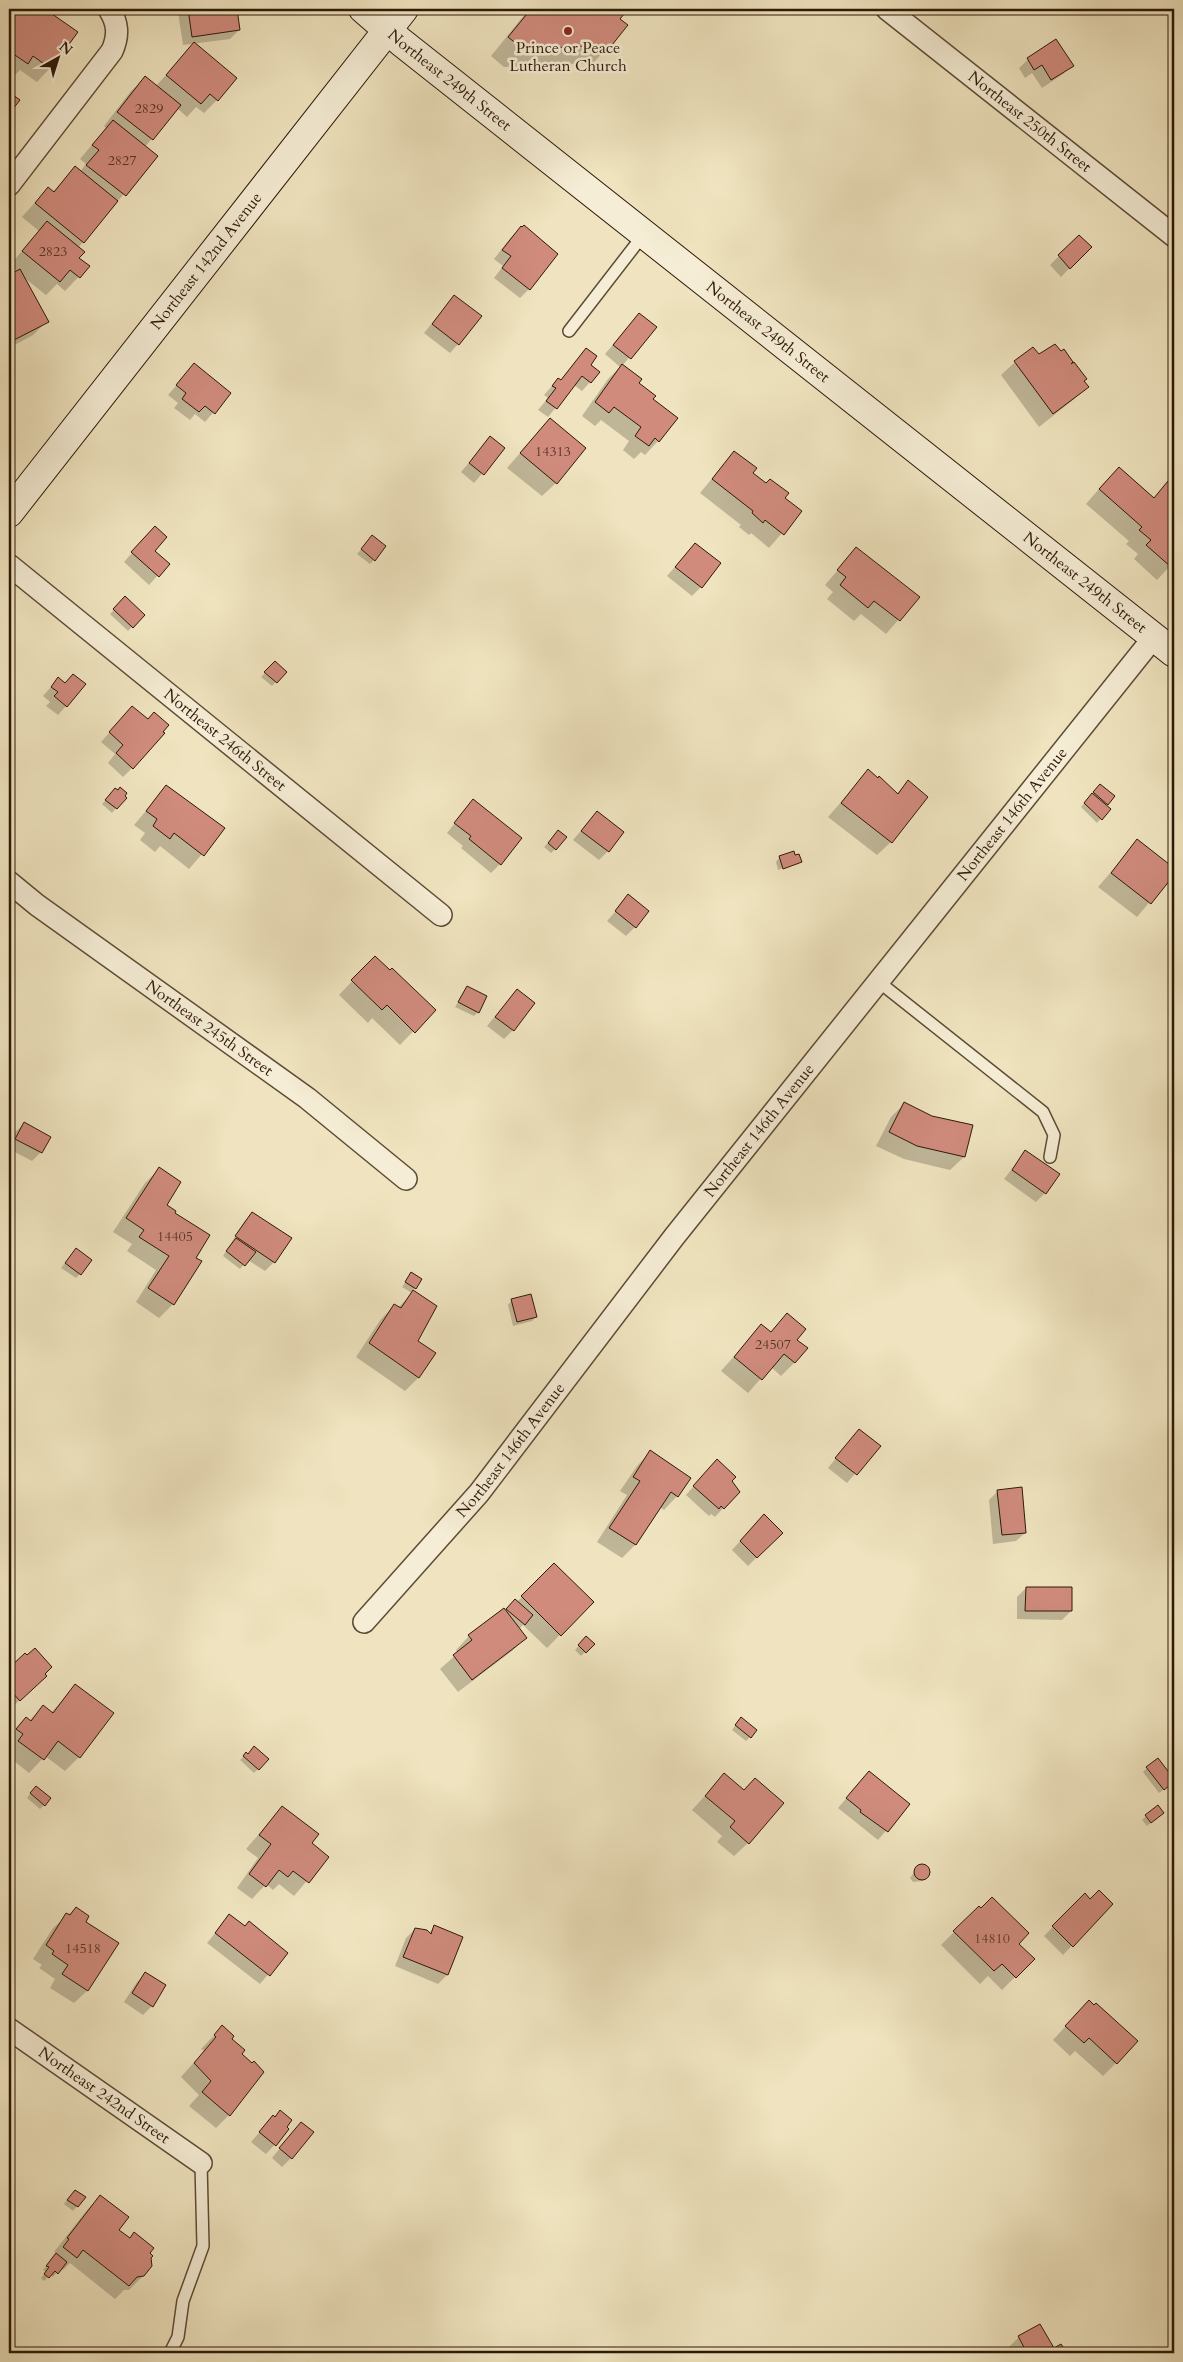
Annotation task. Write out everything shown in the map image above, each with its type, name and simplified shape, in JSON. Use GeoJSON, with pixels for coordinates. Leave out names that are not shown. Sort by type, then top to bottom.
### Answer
{"type":"FeatureCollection","features":[{"type":"Feature","properties":{"kind":"street","name":"Northeast 249th Street"},"geometry":{"type":"LineString","coordinates":[[363,9],[396,19],[401,42],[1164,645]]}},
{"type":"Feature","properties":{"kind":"street","name":"Northeast 250th Street"},"geometry":{"type":"LineString","coordinates":[[887,9],[1174,236]]}},
{"type":"Feature","properties":{"kind":"street"},"geometry":{"type":"LineString","coordinates":[[9,185],[112,51],[118,29],[112,13]]}},
{"type":"Feature","properties":{"kind":"street","name":"Northeast 142nd Avenue"},"geometry":{"type":"LineString","coordinates":[[9,513],[396,19]]}},
{"type":"Feature","properties":{"kind":"street","name":"Northeast 246th Street"},"geometry":{"type":"LineString","coordinates":[[9,565],[442,915]]}},
{"type":"Feature","properties":{"kind":"street","name":"Northeast 146th Avenue"},"geometry":{"type":"LineString","coordinates":[[364,1622],[479,1493],[674,1237],[879,982],[1164,645]]}},
{"type":"Feature","properties":{"kind":"street","name":"Northeast 245th Street"},"geometry":{"type":"LineString","coordinates":[[9,882],[37,905],[307,1098],[406,1179]]}},
{"type":"Feature","properties":{"kind":"street","name":"Northeast 242nd Street"},"geometry":{"type":"LineString","coordinates":[[9,2029],[201,2163]]}},
{"type":"Feature","properties":{"kind":"lane"},"geometry":{"type":"LineString","coordinates":[[569,331],[644,234]]}},
{"type":"Feature","properties":{"kind":"lane"},"geometry":{"type":"LineString","coordinates":[[879,982],[1043,1112],[1054,1135],[1050,1157]]}},
{"type":"Feature","properties":{"kind":"lane"},"geometry":{"type":"LineString","coordinates":[[170,2353],[178,2337],[182,2300],[203,2246],[201,2163]]}},
{"type":"Feature","properties":{"kind":"building"},"geometry":{"type":"Polygon","coordinates":[[[16,9],[45,9],[78,32],[51,69],[33,56],[28,64],[9,51],[9,19],[16,9]]]}},
{"type":"Feature","properties":{"kind":"building"},"geometry":{"type":"Polygon","coordinates":[[[188,9],[237,9],[240,30],[192,37],[188,9]]]}},
{"type":"Feature","properties":{"kind":"building","name":"Prince or Peace Lutheran Church"},"geometry":{"type":"Polygon","coordinates":[[[531,9],[628,9],[620,19],[628,25],[612,45],[523,49],[508,37],[531,9]]]}},
{"type":"Feature","properties":{"kind":"building"},"geometry":{"type":"Polygon","coordinates":[[[1056,39],[1074,66],[1051,80],[1042,65],[1034,70],[1027,58],[1056,39]]]}},
{"type":"Feature","properties":{"kind":"building"},"geometry":{"type":"Polygon","coordinates":[[[194,42],[237,78],[218,101],[210,94],[201,104],[166,75],[194,42]]]}},
{"type":"Feature","properties":{"kind":"building"},"geometry":{"type":"Polygon","coordinates":[[[145,76],[181,105],[153,140],[117,112],[145,76]]]}},
{"type":"Feature","properties":{"kind":"building"},"geometry":{"type":"Polygon","coordinates":[[[9,92],[20,100],[9,114],[9,92]]]}},
{"type":"Feature","properties":{"kind":"building"},"geometry":{"type":"Polygon","coordinates":[[[113,120],[158,156],[126,196],[86,165],[99,150],[92,145],[113,120]]]}},
{"type":"Feature","properties":{"kind":"building"},"geometry":{"type":"Polygon","coordinates":[[[75,166],[118,201],[84,243],[35,203],[48,187],[54,192],[75,166]]]}},
{"type":"Feature","properties":{"kind":"building"},"geometry":{"type":"Polygon","coordinates":[[[47,221],[85,252],[79,258],[90,266],[80,278],[70,270],[60,282],[22,251],[47,221]]]}},
{"type":"Feature","properties":{"kind":"building"},"geometry":{"type":"Polygon","coordinates":[[[524,225],[558,254],[530,290],[502,268],[511,256],[502,250],[521,226],[524,225]]]}},
{"type":"Feature","properties":{"kind":"building"},"geometry":{"type":"Polygon","coordinates":[[[1079,235],[1092,247],[1070,269],[1058,255],[1079,235]]]}},
{"type":"Feature","properties":{"kind":"building"},"geometry":{"type":"Polygon","coordinates":[[[20,269],[49,322],[12,341],[9,335],[9,275],[20,269]]]}},
{"type":"Feature","properties":{"kind":"building"},"geometry":{"type":"Polygon","coordinates":[[[454,295],[482,316],[459,345],[432,324],[454,295]]]}},
{"type":"Feature","properties":{"kind":"building"},"geometry":{"type":"Polygon","coordinates":[[[639,313],[657,327],[631,359],[613,345],[639,313]]]}},
{"type":"Feature","properties":{"kind":"building"},"geometry":{"type":"Polygon","coordinates":[[[1055,344],[1061,351],[1064,349],[1073,362],[1071,364],[1074,362],[1087,379],[1084,381],[1089,387],[1053,414],[1014,361],[1033,347],[1039,354],[1055,344]]]}},
{"type":"Feature","properties":{"kind":"building"},"geometry":{"type":"Polygon","coordinates":[[[586,348],[597,356],[591,365],[600,372],[591,383],[582,376],[557,409],[546,401],[556,388],[552,386],[558,378],[561,380],[586,348]]]}},
{"type":"Feature","properties":{"kind":"building"},"geometry":{"type":"Polygon","coordinates":[[[194,363],[231,393],[215,414],[205,406],[199,412],[182,399],[186,393],[176,385],[194,363]]]}},
{"type":"Feature","properties":{"kind":"building"},"geometry":{"type":"Polygon","coordinates":[[[622,364],[642,379],[639,383],[656,396],[653,399],[678,418],[659,442],[655,438],[649,446],[635,436],[641,427],[614,407],[609,413],[595,402],[622,364]]]}},
{"type":"Feature","properties":{"kind":"building"},"geometry":{"type":"Polygon","coordinates":[[[550,418],[586,448],[557,484],[520,453],[550,418]]]}},
{"type":"Feature","properties":{"kind":"building"},"geometry":{"type":"Polygon","coordinates":[[[490,436],[505,448],[484,475],[469,463],[490,436]]]}},
{"type":"Feature","properties":{"kind":"building"},"geometry":{"type":"Polygon","coordinates":[[[734,451],[757,468],[753,473],[766,483],[770,479],[789,493],[785,498],[802,511],[784,535],[765,520],[763,523],[752,513],[753,511],[712,479],[734,451]]]}},
{"type":"Feature","properties":{"kind":"building"},"geometry":{"type":"Polygon","coordinates":[[[1119,467],[1154,498],[1168,481],[1174,487],[1174,564],[1171,567],[1146,545],[1151,540],[1139,530],[1142,527],[1099,489],[1119,467]]]}},
{"type":"Feature","properties":{"kind":"building"},"geometry":{"type":"Polygon","coordinates":[[[155,526],[167,537],[155,551],[170,564],[159,577],[131,552],[155,526]]]}},
{"type":"Feature","properties":{"kind":"building"},"geometry":{"type":"Polygon","coordinates":[[[372,535],[386,546],[375,561],[361,549],[372,535]]]}},
{"type":"Feature","properties":{"kind":"building"},"geometry":{"type":"Polygon","coordinates":[[[695,543],[721,563],[702,588],[675,567],[695,543]]]}},
{"type":"Feature","properties":{"kind":"building"},"geometry":{"type":"Polygon","coordinates":[[[856,547],[920,597],[900,621],[874,601],[868,608],[840,585],[846,577],[837,570],[856,547]]]}},
{"type":"Feature","properties":{"kind":"building"},"geometry":{"type":"Polygon","coordinates":[[[125,596],[145,615],[133,628],[113,609],[125,596]]]}},
{"type":"Feature","properties":{"kind":"building"},"geometry":{"type":"Polygon","coordinates":[[[275,661],[287,672],[277,683],[264,672],[275,661]]]}},
{"type":"Feature","properties":{"kind":"building"},"geometry":{"type":"Polygon","coordinates":[[[73,674],[86,684],[67,707],[54,696],[58,692],[51,687],[58,677],[65,683],[73,674]]]}},
{"type":"Feature","properties":{"kind":"building"},"geometry":{"type":"Polygon","coordinates":[[[132,706],[148,719],[154,712],[169,725],[163,732],[165,733],[133,769],[116,753],[123,745],[109,732],[132,706]]]}},
{"type":"Feature","properties":{"kind":"building"},"geometry":{"type":"Polygon","coordinates":[[[868,769],[878,778],[879,776],[898,794],[908,780],[928,797],[892,843],[841,803],[868,769]]]}},
{"type":"Feature","properties":{"kind":"building"},"geometry":{"type":"Polygon","coordinates":[[[1100,784],[1115,796],[1108,805],[1093,792],[1100,784]]]}},
{"type":"Feature","properties":{"kind":"building"},"geometry":{"type":"Polygon","coordinates":[[[166,785],[225,828],[204,856],[174,833],[170,839],[153,826],[157,819],[146,811],[166,785]]]}},
{"type":"Feature","properties":{"kind":"building"},"geometry":{"type":"Polygon","coordinates":[[[120,787],[127,793],[125,796],[127,798],[117,809],[105,800],[115,788],[118,790],[120,787]]]}},
{"type":"Feature","properties":{"kind":"building"},"geometry":{"type":"Polygon","coordinates":[[[1092,793],[1111,809],[1102,820],[1084,803],[1092,793]]]}},
{"type":"Feature","properties":{"kind":"building"},"geometry":{"type":"Polygon","coordinates":[[[473,799],[522,838],[501,865],[469,839],[471,836],[454,823],[473,799]]]}},
{"type":"Feature","properties":{"kind":"building"},"geometry":{"type":"Polygon","coordinates":[[[597,811],[624,832],[609,852],[581,831],[597,811]]]}},
{"type":"Feature","properties":{"kind":"building"},"geometry":{"type":"Polygon","coordinates":[[[558,830],[567,837],[556,850],[548,843],[558,830]]]}},
{"type":"Feature","properties":{"kind":"building"},"geometry":{"type":"Polygon","coordinates":[[[1137,839],[1174,868],[1174,875],[1151,904],[1111,873],[1137,839]]]}},
{"type":"Feature","properties":{"kind":"building"},"geometry":{"type":"Polygon","coordinates":[[[794,851],[795,855],[799,854],[802,862],[783,869],[779,856],[794,851]]]}},
{"type":"Feature","properties":{"kind":"building"},"geometry":{"type":"Polygon","coordinates":[[[628,894],[649,911],[636,928],[615,911],[628,894]]]}},
{"type":"Feature","properties":{"kind":"building"},"geometry":{"type":"Polygon","coordinates":[[[375,956],[390,970],[392,968],[436,1010],[415,1033],[387,1005],[382,1010],[351,980],[375,956]]]}},
{"type":"Feature","properties":{"kind":"building"},"geometry":{"type":"Polygon","coordinates":[[[467,986],[487,996],[479,1013],[458,1002],[467,986]]]}},
{"type":"Feature","properties":{"kind":"building"},"geometry":{"type":"Polygon","coordinates":[[[517,989],[535,1003],[514,1031],[495,1017],[517,989]]]}},
{"type":"Feature","properties":{"kind":"building"},"geometry":{"type":"Polygon","coordinates":[[[904,1102],[932,1116],[973,1125],[965,1157],[917,1146],[889,1132],[904,1102]]]}},
{"type":"Feature","properties":{"kind":"building"},"geometry":{"type":"Polygon","coordinates":[[[24,1122],[51,1137],[42,1153],[15,1139],[24,1122]]]}},
{"type":"Feature","properties":{"kind":"building"},"geometry":{"type":"Polygon","coordinates":[[[1025,1150],[1060,1174],[1046,1194],[1012,1170],[1025,1150]]]}},
{"type":"Feature","properties":{"kind":"building"},"geometry":{"type":"Polygon","coordinates":[[[159,1167],[181,1182],[167,1205],[176,1211],[175,1213],[210,1235],[196,1258],[202,1261],[174,1305],[148,1288],[169,1256],[139,1237],[144,1230],[126,1218],[159,1167]]]}},
{"type":"Feature","properties":{"kind":"building"},"geometry":{"type":"Polygon","coordinates":[[[252,1212],[292,1238],[275,1263],[235,1236],[252,1212]]]}},
{"type":"Feature","properties":{"kind":"building"},"geometry":{"type":"Polygon","coordinates":[[[236,1238],[256,1252],[245,1266],[226,1251],[236,1238]]]}},
{"type":"Feature","properties":{"kind":"building"},"geometry":{"type":"Polygon","coordinates":[[[76,1248],[92,1260],[81,1275],[65,1263],[76,1248]]]}},
{"type":"Feature","properties":{"kind":"building"},"geometry":{"type":"Polygon","coordinates":[[[411,1272],[422,1279],[416,1289],[405,1282],[411,1272]]]}},
{"type":"Feature","properties":{"kind":"building"},"geometry":{"type":"Polygon","coordinates":[[[413,1290],[437,1306],[418,1341],[436,1353],[419,1378],[369,1343],[394,1304],[401,1308],[413,1290]]]}},
{"type":"Feature","properties":{"kind":"building"},"geometry":{"type":"Polygon","coordinates":[[[531,1294],[537,1317],[517,1322],[511,1299],[531,1294]]]}},
{"type":"Feature","properties":{"kind":"building"},"geometry":{"type":"Polygon","coordinates":[[[787,1313],[806,1329],[797,1340],[808,1348],[795,1363],[784,1354],[762,1380],[734,1357],[761,1324],[771,1332],[787,1313]]]}},
{"type":"Feature","properties":{"kind":"building"},"geometry":{"type":"Polygon","coordinates":[[[859,1429],[881,1446],[857,1475],[835,1458],[859,1429]]]}},
{"type":"Feature","properties":{"kind":"building"},"geometry":{"type":"Polygon","coordinates":[[[650,1450],[691,1478],[678,1497],[671,1492],[636,1545],[609,1528],[640,1481],[633,1477],[650,1450]]]}},
{"type":"Feature","properties":{"kind":"building"},"geometry":{"type":"Polygon","coordinates":[[[717,1459],[736,1477],[732,1481],[740,1492],[724,1509],[721,1506],[719,1509],[693,1486],[717,1459]]]}},
{"type":"Feature","properties":{"kind":"building"},"geometry":{"type":"Polygon","coordinates":[[[1022,1487],[1026,1533],[1002,1535],[997,1490],[1022,1487]]]}},
{"type":"Feature","properties":{"kind":"building"},"geometry":{"type":"Polygon","coordinates":[[[764,1514],[783,1533],[757,1558],[740,1541],[764,1514]]]}},
{"type":"Feature","properties":{"kind":"building"},"geometry":{"type":"Polygon","coordinates":[[[554,1563],[594,1602],[561,1636],[521,1596],[554,1563]]]}},
{"type":"Feature","properties":{"kind":"building"},"geometry":{"type":"Polygon","coordinates":[[[1026,1587],[1072,1587],[1072,1611],[1025,1611],[1026,1587]]]}},
{"type":"Feature","properties":{"kind":"building"},"geometry":{"type":"Polygon","coordinates":[[[515,1599],[533,1615],[525,1625],[506,1609],[515,1599]]]}},
{"type":"Feature","properties":{"kind":"building"},"geometry":{"type":"Polygon","coordinates":[[[504,1608],[527,1638],[472,1680],[453,1655],[472,1640],[468,1635],[504,1608]]]}},
{"type":"Feature","properties":{"kind":"building"},"geometry":{"type":"Polygon","coordinates":[[[586,1636],[595,1644],[586,1653],[578,1645],[586,1636]]]}},
{"type":"Feature","properties":{"kind":"building"},"geometry":{"type":"Polygon","coordinates":[[[35,1648],[52,1667],[45,1674],[47,1676],[20,1701],[9,1689],[9,1668],[25,1653],[27,1655],[35,1648]]]}},
{"type":"Feature","properties":{"kind":"building"},"geometry":{"type":"Polygon","coordinates":[[[75,1684],[114,1713],[80,1758],[58,1741],[44,1760],[18,1741],[23,1734],[16,1729],[26,1717],[31,1721],[43,1705],[53,1713],[75,1684]]]}},
{"type":"Feature","properties":{"kind":"building"},"geometry":{"type":"Polygon","coordinates":[[[741,1717],[757,1730],[751,1738],[735,1725],[741,1717]]]}},
{"type":"Feature","properties":{"kind":"building"},"geometry":{"type":"Polygon","coordinates":[[[254,1746],[269,1759],[259,1770],[243,1756],[246,1752],[248,1754],[254,1746]]]}},
{"type":"Feature","properties":{"kind":"building"},"geometry":{"type":"Polygon","coordinates":[[[1158,1758],[1174,1779],[1174,1782],[1164,1790],[1146,1767],[1158,1758]]]}},
{"type":"Feature","properties":{"kind":"building"},"geometry":{"type":"Polygon","coordinates":[[[869,1771],[910,1804],[888,1832],[860,1812],[861,1810],[846,1798],[869,1771]]]}},
{"type":"Feature","properties":{"kind":"building"},"geometry":{"type":"Polygon","coordinates":[[[724,1773],[744,1790],[755,1778],[784,1803],[749,1844],[730,1827],[735,1821],[705,1796],[724,1773]]]}},
{"type":"Feature","properties":{"kind":"building"},"geometry":{"type":"Polygon","coordinates":[[[36,1786],[51,1798],[45,1806],[30,1793],[36,1786]]]}},
{"type":"Feature","properties":{"kind":"building"},"geometry":{"type":"Polygon","coordinates":[[[1158,1805],[1164,1813],[1151,1823],[1145,1815],[1158,1805]]]}},
{"type":"Feature","properties":{"kind":"building"},"geometry":{"type":"Polygon","coordinates":[[[282,1806],[319,1834],[312,1843],[329,1857],[309,1883],[293,1871],[288,1877],[279,1870],[266,1887],[249,1874],[271,1844],[259,1835],[282,1806]]]}},
{"type":"Feature","properties":{"kind":"building"},"geometry":{"type":"Polygon","coordinates":[[[922,1864],[928,1866],[930,1872],[928,1878],[922,1880],[916,1878],[914,1872],[916,1866],[922,1864]]]}},
{"type":"Feature","properties":{"kind":"building"},"geometry":{"type":"Polygon","coordinates":[[[1099,1890],[1113,1904],[1073,1947],[1052,1926],[1085,1893],[1090,1899],[1099,1890]]]}},
{"type":"Feature","properties":{"kind":"building"},"geometry":{"type":"Polygon","coordinates":[[[992,1897],[1029,1933],[1019,1944],[1035,1959],[1016,1978],[1002,1964],[994,1971],[953,1931],[979,1906],[981,1908],[992,1897]]]}},
{"type":"Feature","properties":{"kind":"building"},"geometry":{"type":"Polygon","coordinates":[[[76,1907],[89,1916],[86,1922],[119,1943],[88,1991],[62,1974],[68,1965],[52,1954],[54,1951],[46,1945],[66,1913],[70,1915],[76,1907]]]}},
{"type":"Feature","properties":{"kind":"building"},"geometry":{"type":"Polygon","coordinates":[[[229,1914],[245,1926],[249,1921],[288,1953],[270,1976],[215,1933],[229,1914]]]}},
{"type":"Feature","properties":{"kind":"building"},"geometry":{"type":"Polygon","coordinates":[[[434,1925],[463,1937],[448,1975],[403,1957],[415,1928],[427,1930],[431,1934],[434,1925]]]}},
{"type":"Feature","properties":{"kind":"building"},"geometry":{"type":"Polygon","coordinates":[[[145,1972],[166,1985],[153,2007],[132,1993],[145,1972]]]}},
{"type":"Feature","properties":{"kind":"building"},"geometry":{"type":"Polygon","coordinates":[[[1089,2000],[1094,2005],[1096,2003],[1138,2041],[1117,2064],[1089,2038],[1084,2043],[1065,2026],[1089,2000]]]}},
{"type":"Feature","properties":{"kind":"building"},"geometry":{"type":"Polygon","coordinates":[[[222,2025],[234,2036],[232,2039],[245,2050],[242,2054],[252,2063],[254,2061],[264,2072],[230,2116],[202,2092],[211,2081],[194,2063],[216,2037],[214,2035],[222,2025]]]}},
{"type":"Feature","properties":{"kind":"building"},"geometry":{"type":"Polygon","coordinates":[[[280,2110],[292,2120],[287,2127],[289,2129],[276,2146],[259,2132],[273,2115],[275,2117],[280,2110]]]}},
{"type":"Feature","properties":{"kind":"building"},"geometry":{"type":"Polygon","coordinates":[[[301,2122],[314,2132],[292,2159],[279,2148],[301,2122]]]}},
{"type":"Feature","properties":{"kind":"building"},"geometry":{"type":"Polygon","coordinates":[[[75,2190],[86,2197],[78,2207],[67,2200],[75,2190]]]}},
{"type":"Feature","properties":{"kind":"building"},"geometry":{"type":"Polygon","coordinates":[[[100,2195],[129,2217],[119,2230],[130,2238],[134,2232],[154,2248],[150,2253],[153,2256],[151,2258],[152,2266],[144,2276],[137,2277],[129,2286],[83,2250],[77,2258],[63,2247],[69,2239],[67,2238],[100,2195]]]}},
{"type":"Feature","properties":{"kind":"building"},"geometry":{"type":"Polygon","coordinates":[[[56,2253],[67,2262],[58,2274],[55,2271],[49,2278],[44,2274],[49,2267],[46,2266],[56,2253]]]}},
{"type":"Feature","properties":{"kind":"building"},"geometry":{"type":"Polygon","coordinates":[[[1040,2324],[1054,2348],[1061,2344],[1067,2353],[1027,2353],[1018,2336],[1040,2324]]]}},
{"type":"Feature","properties":{"kind":"place","name":"Prince or Peace Lutheran Church"},"geometry":{"type":"Point","coordinates":[568,31]}}]}
